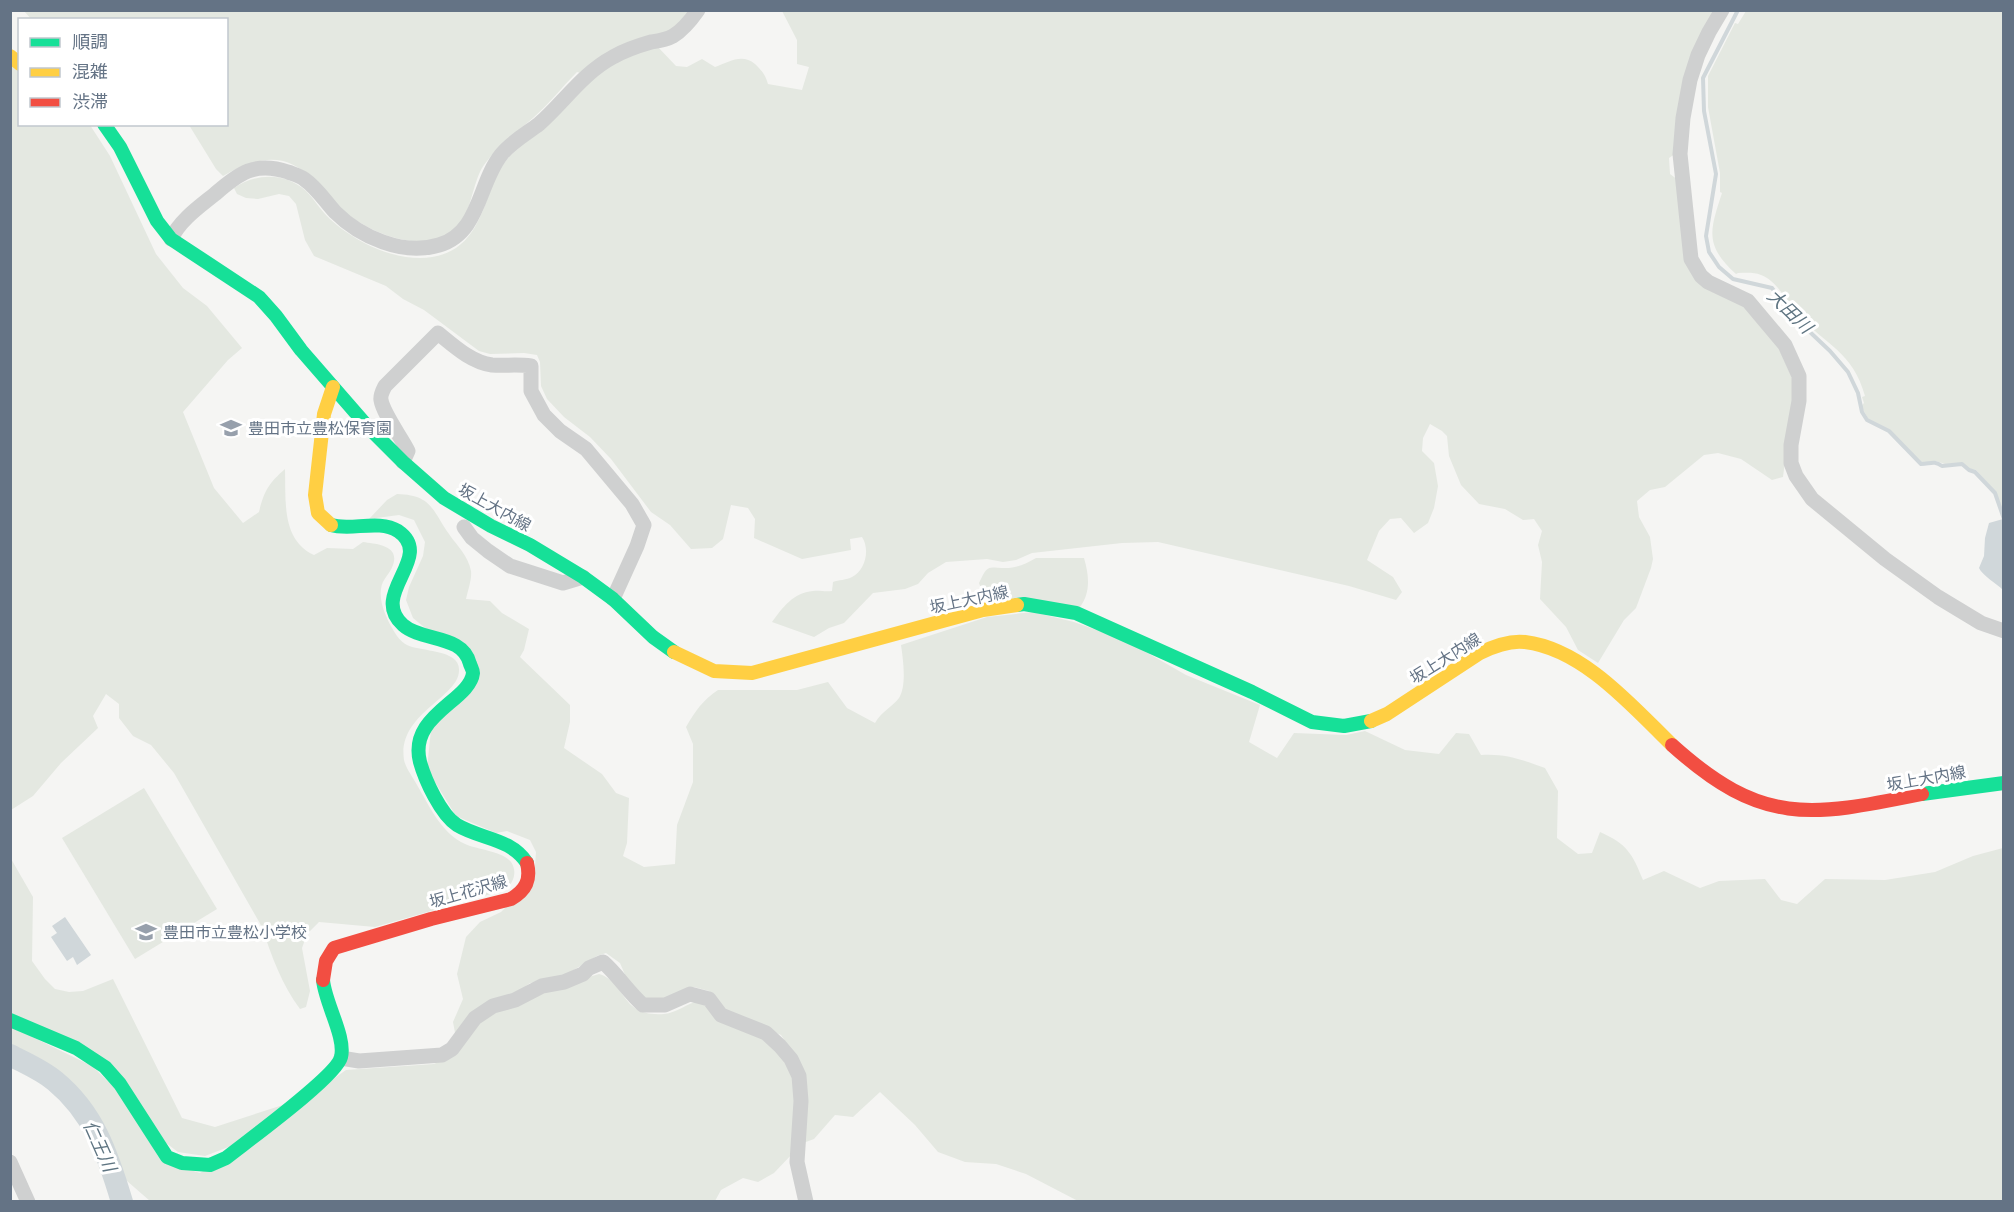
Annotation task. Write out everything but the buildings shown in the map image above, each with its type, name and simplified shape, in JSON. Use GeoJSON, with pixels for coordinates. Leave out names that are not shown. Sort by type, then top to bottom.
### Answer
{"type":"FeatureCollection","features":[{"type":"Feature","properties":{"kind":"main road","name":"坂上大内線"},"geometry":{"type":"LineString","coordinates":[[105,126],[128,160],[157,221],[171,239],[259,297],[333,387],[403,462],[444,498],[530,545],[583,578],[613,599],[652,637],[675,653],[714,671],[752,673],[983,610],[1024,604],[1076,613],[1252,692],[1312,722],[1344,726],[1365,723],[1387,714],[1480,653],[1497,645],[1520,642],[1542,645],[1581,663],[1690,762],[1723,786],[1759,802],[1790,810],[1826,812],[1860,808],[1925,793],[2004,783]]}},
{"type":"Feature","properties":{"kind":"main road","name":"坂上花沢線"},"geometry":{"type":"LineString","coordinates":[[333,387],[325,408],[315,493],[316,511],[328,524],[337,527],[351,529],[386,526],[404,537],[410,551],[410,558],[407,569],[392,592],[393,610],[397,618],[412,631],[454,644],[466,652],[473,667],[468,686],[427,724],[419,740],[418,760],[429,785],[454,824],[478,836],[514,847],[529,865],[529,877],[524,889],[511,899],[431,919],[334,948],[327,957],[321,978],[339,1034],[341,1058]]}},
{"type":"Feature","properties":{"kind":"main road"},"geometry":{"type":"LineString","coordinates":[[10,1020],[76,1048],[105,1067],[120,1084],[167,1157],[182,1163],[210,1165],[226,1158],[326,1078],[341,1058]]}},
{"type":"Feature","properties":{"kind":"street"},"geometry":{"type":"LineString","coordinates":[[171,239],[183,221],[241,173],[272,167],[303,177],[336,213],[357,230],[369,236],[394,246],[418,248],[438,246],[462,232],[472,218],[490,172],[501,154],[539,123],[585,77],[610,58],[631,48],[672,37],[687,25],[698,10]]}},
{"type":"Feature","properties":{"kind":"street"},"geometry":{"type":"LineString","coordinates":[[1722,10],[1698,55],[1690,80],[1683,118],[1680,154],[1691,259],[1701,276],[1708,282],[1748,301],[1785,345],[1799,376],[1799,401],[1791,445],[1791,463],[1796,476],[1812,499],[1885,560],[1929,591],[1981,623],[2004,631]]}},
{"type":"Feature","properties":{"kind":"street"},"geometry":{"type":"LineString","coordinates":[[403,462],[408,451],[385,409],[381,395],[385,386],[438,333],[465,355],[490,364],[531,366],[531,391],[544,415],[560,431],[586,449],[632,504],[644,525],[613,599]]}},
{"type":"Feature","properties":{"kind":"street"},"geometry":{"type":"LineString","coordinates":[[464,527],[480,545],[510,566],[540,577],[563,582],[583,578]]}},
{"type":"Feature","properties":{"kind":"street"},"geometry":{"type":"LineString","coordinates":[[341,1058],[359,1061],[442,1055],[452,1049],[475,1018],[493,1006],[515,1000],[542,986],[564,982],[603,962],[615,972],[628,992],[643,1005],[665,1005],[690,994],[708,999],[721,1015],[766,1033],[791,1059],[799,1076],[801,1101],[797,1162],[806,1202]]}},
{"type":"Feature","properties":{"kind":"street"},"geometry":{"type":"LineString","coordinates":[[10,1162],[28,1202]]}},
{"type":"Feature","properties":{"kind":"shaded area"},"geometry":{"type":"Polygon","coordinates":[[[24,11],[691,11],[674,29],[584,74],[577,72],[539,113],[489,158],[480,172],[468,209],[460,225],[441,238],[427,241],[396,238],[367,226],[342,210],[308,175],[292,164],[275,160],[259,161],[223,176],[216,169],[190,126],[228,126],[228,18],[30,18],[24,11]]]}},
{"type":"Feature","properties":{"kind":"shaded area"},"geometry":{"type":"Polygon","coordinates":[[[782,11],[1717,11],[1675,154],[1669,158],[1670,174],[1678,180],[1685,253],[1743,304],[1777,344],[1792,378],[1793,397],[1783,477],[1772,480],[1741,459],[1718,453],[1704,455],[1665,487],[1650,490],[1637,501],[1639,517],[1650,537],[1653,559],[1651,568],[1636,608],[1624,620],[1598,663],[1578,650],[1566,627],[1540,599],[1542,562],[1538,545],[1542,531],[1534,519],[1523,520],[1505,509],[1479,504],[1461,485],[1449,456],[1447,436],[1430,424],[1423,438],[1422,451],[1434,463],[1438,486],[1434,508],[1428,523],[1414,533],[1401,518],[1390,519],[1379,531],[1367,560],[1393,577],[1402,592],[1396,600],[1349,586],[1158,542],[1122,543],[1032,553],[1016,560],[1003,562],[987,559],[946,562],[928,573],[918,584],[905,589],[873,593],[844,623],[829,628],[814,637],[772,622],[794,598],[806,592],[832,591],[833,582],[857,574],[866,553],[862,537],[850,539],[851,550],[802,559],[754,538],[755,519],[748,508],[731,505],[723,539],[712,548],[691,549],[670,525],[651,512],[611,459],[590,437],[564,417],[547,399],[541,386],[540,362],[537,355],[490,354],[479,351],[424,310],[403,299],[386,286],[314,256],[305,240],[296,204],[289,196],[279,194],[258,199],[246,198],[237,194],[234,188],[261,177],[289,180],[306,191],[327,216],[342,229],[373,247],[407,257],[424,258],[441,255],[456,248],[471,232],[482,213],[498,172],[509,157],[611,62],[656,45],[676,66],[687,67],[702,59],[715,67],[745,59],[760,69],[768,84],[802,90],[809,67],[797,64],[797,40],[782,11]]]}},
{"type":"Feature","properties":{"kind":"shaded area"},"geometry":{"type":"Polygon","coordinates":[[[1746,11],[2003,11],[2003,513],[1996,492],[1976,470],[1969,469],[1963,463],[1948,465],[1936,461],[1921,463],[1892,433],[1870,422],[1861,406],[1864,403],[1862,397],[1865,396],[1860,381],[1846,359],[1798,315],[1773,282],[1758,274],[1736,274],[1726,264],[1714,245],[1713,227],[1722,193],[1720,192],[1720,173],[1708,107],[1708,76],[1735,23],[1738,24],[1746,11]]]}},
{"type":"Feature","properties":{"kind":"shaded area"},"geometry":{"type":"Polygon","coordinates":[[[10,62],[18,68],[18,126],[91,126],[110,156],[156,254],[183,288],[207,306],[242,348],[228,360],[183,412],[214,488],[243,523],[259,512],[268,488],[285,469],[288,518],[296,540],[303,548],[314,555],[327,548],[353,549],[363,542],[386,547],[393,553],[393,565],[381,589],[381,599],[387,619],[400,640],[413,647],[447,655],[458,664],[459,671],[456,681],[449,690],[418,719],[410,730],[404,744],[404,760],[430,808],[453,837],[467,845],[507,858],[513,866],[514,874],[510,885],[505,890],[375,927],[319,922],[307,934],[302,948],[310,991],[306,1007],[300,1009],[282,980],[262,927],[174,773],[151,745],[133,736],[119,718],[119,704],[106,694],[93,716],[98,728],[61,763],[33,796],[11,810],[10,62]]]}},
{"type":"Feature","properties":{"kind":"shaded area"},"geometry":{"type":"Polygon","coordinates":[[[397,494],[418,497],[430,505],[465,555],[471,574],[466,599],[490,601],[502,613],[529,629],[520,657],[570,705],[570,722],[564,748],[602,774],[616,793],[629,798],[627,843],[623,856],[644,867],[675,864],[677,825],[693,782],[693,744],[686,727],[700,706],[718,690],[797,690],[828,682],[847,708],[875,723],[901,693],[904,672],[901,645],[987,617],[1033,612],[1074,622],[1125,640],[1186,675],[1260,705],[1249,742],[1277,758],[1294,733],[1346,735],[1365,731],[1405,750],[1439,754],[1456,733],[1469,734],[1481,755],[1506,756],[1545,768],[1558,791],[1557,838],[1578,854],[1592,853],[1600,832],[1609,836],[1628,850],[1643,880],[1664,871],[1700,888],[1719,881],[1765,879],[1781,900],[1797,904],[1825,879],[1885,880],[1935,872],[1973,856],[2003,848],[2003,1201],[1078,1201],[1026,1174],[996,1164],[965,1162],[938,1152],[915,1125],[880,1092],[853,1117],[835,1115],[814,1139],[803,1143],[795,1056],[781,1035],[725,1011],[709,991],[694,987],[654,1005],[629,984],[620,963],[606,953],[557,980],[530,983],[456,1038],[453,1022],[463,999],[457,974],[466,937],[480,922],[501,912],[534,879],[536,852],[530,840],[507,831],[496,833],[456,816],[427,769],[431,729],[480,673],[413,618],[406,600],[409,587],[423,556],[425,542],[414,520],[399,515],[369,519],[387,500],[397,494]]]}},
{"type":"Feature","properties":{"kind":"shaded area"},"geometry":{"type":"Polygon","coordinates":[[[2004,519],[2003,590],[1979,568],[1984,556],[1989,523],[2004,519]]]}},
{"type":"Feature","properties":{"kind":"shaded area"},"geometry":{"type":"Polygon","coordinates":[[[1036,558],[1084,558],[1088,583],[1084,601],[1080,607],[983,594],[979,583],[988,569],[1017,567],[1036,558]]]}},
{"type":"Feature","properties":{"kind":"shaded area"},"geometry":{"type":"Polygon","coordinates":[[[144,788],[217,909],[135,959],[62,838],[144,788]]]}},
{"type":"Feature","properties":{"kind":"shaded area"},"geometry":{"type":"Polygon","coordinates":[[[10,857],[33,897],[32,961],[55,989],[69,992],[83,991],[113,979],[182,1118],[215,1127],[286,1104],[231,1146],[205,1156],[178,1152],[166,1143],[123,1079],[11,1013],[10,857]]]}},
{"type":"Feature","properties":{"kind":"shaded area"},"geometry":{"type":"Polygon","coordinates":[[[65,917],[91,955],[77,965],[73,957],[67,961],[51,937],[57,933],[52,926],[65,917]]]}},
{"type":"Feature","properties":{"kind":"shaded area"},"geometry":{"type":"Polygon","coordinates":[[[599,974],[615,984],[631,1005],[649,1014],[673,1012],[699,1001],[774,1044],[795,1080],[793,1153],[774,1173],[758,1182],[743,1178],[721,1190],[715,1201],[150,1201],[119,1174],[106,1135],[66,1083],[41,1062],[11,1047],[10,1026],[92,1066],[118,1091],[161,1161],[200,1173],[346,1070],[434,1064],[448,1057],[469,1032],[495,1009],[514,1008],[532,994],[599,974]]]}},
{"type":"Feature","properties":{"kind":"waterway","name":"大田川"},"geometry":{"type":"LineString","coordinates":[[1738,10],[1703,78],[1704,111],[1716,174],[1706,236],[1709,252],[1719,267],[1733,279],[1772,288],[1794,317],[1830,351],[1848,372],[1867,420],[1889,431],[1921,464],[1934,463],[1942,466],[1962,464],[1975,472],[1995,493],[2004,519]]}},
{"type":"Feature","properties":{"kind":"waterway","name":"仁王川"},"geometry":{"type":"LineString","coordinates":[[10,1055],[50,1077],[69,1093],[80,1107],[105,1151],[122,1202]]}},
{"type":"Feature","properties":{"kind":"traffic: fast"},"geometry":{"type":"LineString","coordinates":[[105,126],[120,147],[157,221],[171,239],[259,297],[301,350],[368,427],[403,462],[444,498],[583,577],[613,599],[653,637],[674,652]]}},
{"type":"Feature","properties":{"kind":"traffic: fast"},"geometry":{"type":"LineString","coordinates":[[331,525],[382,526],[398,531],[408,541],[410,552],[396,588],[393,601],[394,613],[403,625],[411,630],[451,643],[459,648],[466,654],[473,673],[462,692],[441,710],[423,732],[419,746],[422,769],[434,796],[451,820],[466,830],[513,848],[527,863]]}},
{"type":"Feature","properties":{"kind":"traffic: fast"},"geometry":{"type":"LineString","coordinates":[[1017,605],[1024,604],[1076,613],[1252,692],[1312,722],[1344,726],[1371,721]]}},
{"type":"Feature","properties":{"kind":"traffic: fast"},"geometry":{"type":"LineString","coordinates":[[1922,794],[2004,783]]}},
{"type":"Feature","properties":{"kind":"traffic: fast"},"geometry":{"type":"LineString","coordinates":[[10,1020],[76,1048],[105,1067],[120,1084],[167,1157],[182,1163],[210,1165],[226,1158],[270,1124],[324,1079],[336,1066],[341,1057],[341,1040],[323,980]]}},
{"type":"Feature","properties":{"kind":"traffic: slow"},"geometry":{"type":"LineString","coordinates":[[10,56],[18,62]]}},
{"type":"Feature","properties":{"kind":"traffic: slow"},"geometry":{"type":"LineString","coordinates":[[331,525],[318,513],[315,495],[324,414],[333,387]]}},
{"type":"Feature","properties":{"kind":"traffic: slow"},"geometry":{"type":"LineString","coordinates":[[674,652],[714,671],[752,673],[983,610],[1017,605]]}},
{"type":"Feature","properties":{"kind":"traffic: slow"},"geometry":{"type":"LineString","coordinates":[[1371,721],[1387,714],[1480,653],[1502,644],[1525,642],[1546,647],[1586,667],[1623,697],[1672,745]]}},
{"type":"Feature","properties":{"kind":"traffic: jam"},"geometry":{"type":"LineString","coordinates":[[1672,745],[1704,771],[1733,790],[1761,802],[1788,808],[1817,810],[1848,807],[1922,794]]}},
{"type":"Feature","properties":{"kind":"traffic: jam"},"geometry":{"type":"LineString","coordinates":[[323,980],[326,961],[334,948],[431,919],[511,899],[526,884],[527,863]]}},
{"type":"Feature","properties":{"kind":"place","name":"豊田市立豊松保育園"},"geometry":{"type":"Point","coordinates":[231,428]}},
{"type":"Feature","properties":{"kind":"place","name":"豊田市立豊松小学校"},"geometry":{"type":"Point","coordinates":[146,932]}}]}
